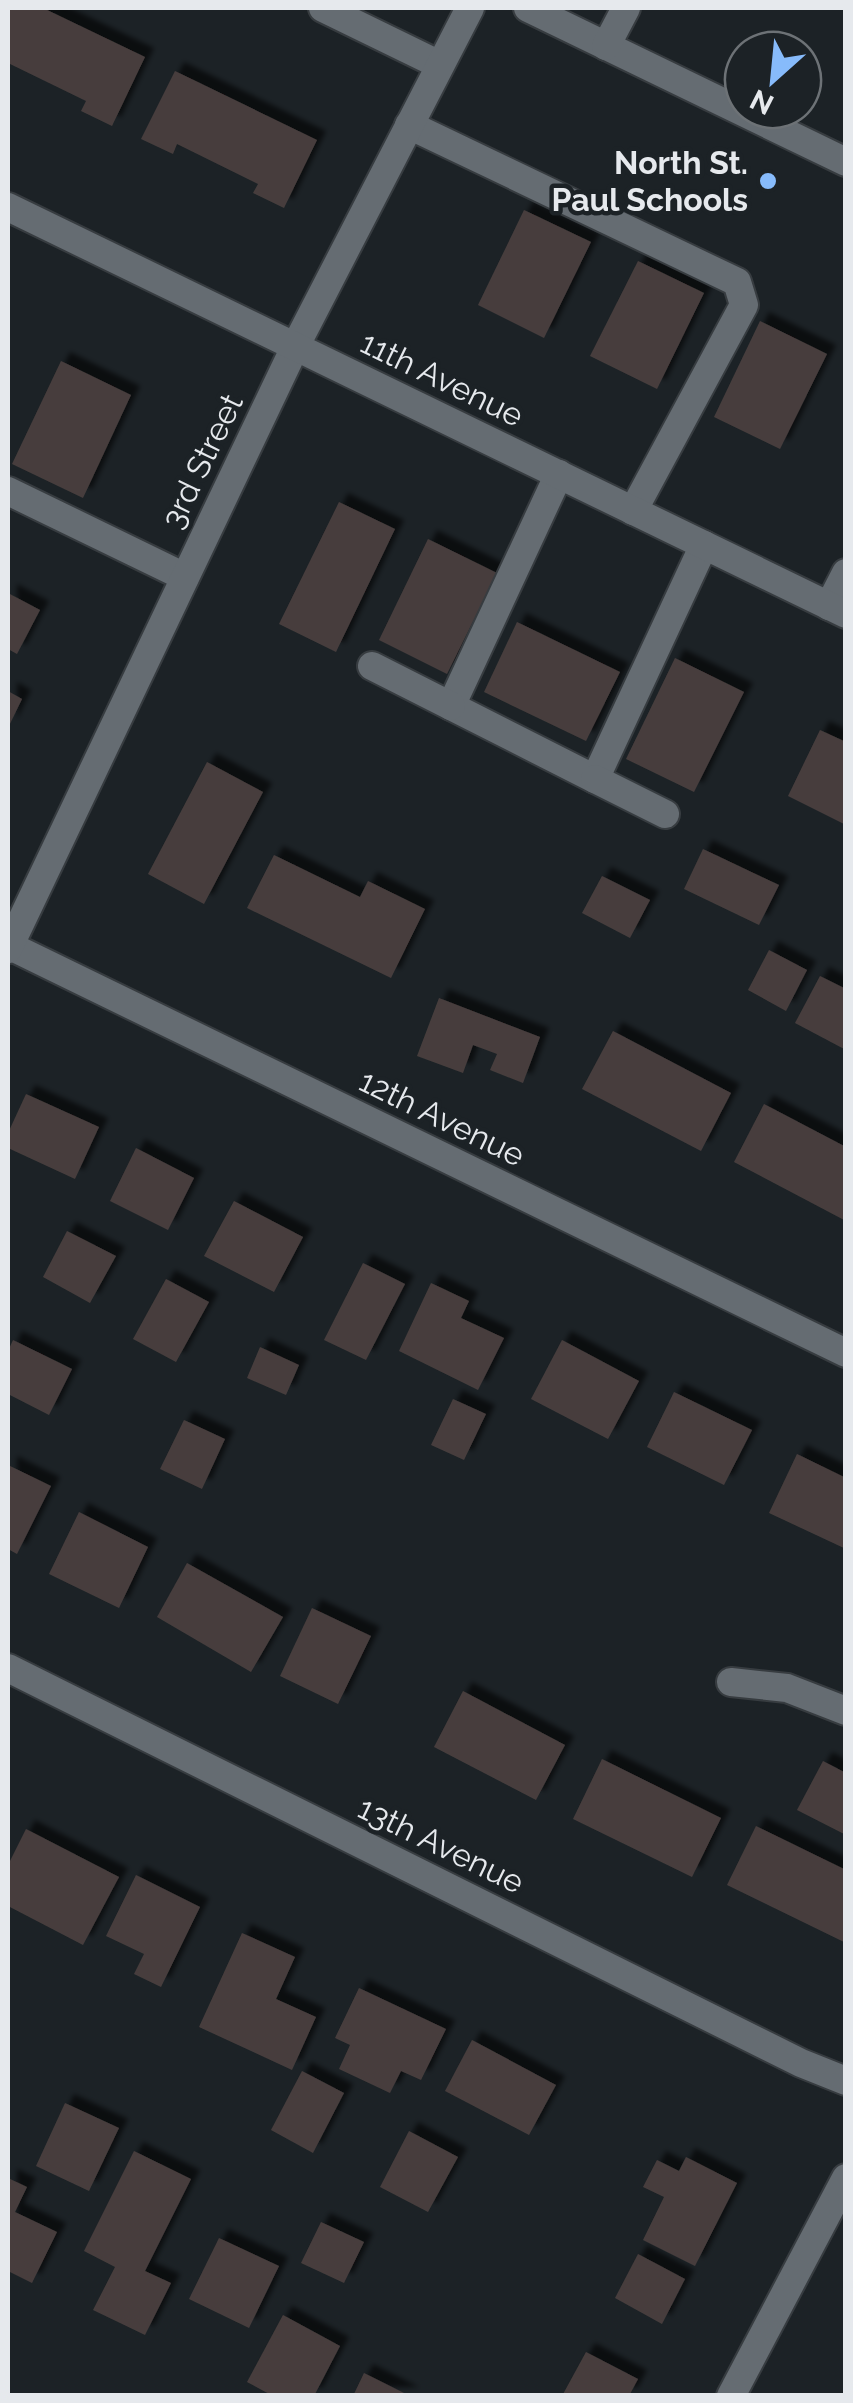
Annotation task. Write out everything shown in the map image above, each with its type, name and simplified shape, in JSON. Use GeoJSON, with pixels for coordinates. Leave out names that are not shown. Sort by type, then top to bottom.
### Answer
{"type":"FeatureCollection","features":[{"type":"Feature","properties":{"kind":"street"},"geometry":{"type":"LineString","coordinates":[[324,8],[440,66]]}},
{"type":"Feature","properties":{"kind":"street","name":"3rd Street"},"geometry":{"type":"LineString","coordinates":[[8,947],[296,347],[470,8]]}},
{"type":"Feature","properties":{"kind":"street"},"geometry":{"type":"LineString","coordinates":[[528,8],[846,162]]}},
{"type":"Feature","properties":{"kind":"street"},"geometry":{"type":"LineString","coordinates":[[606,46],[626,8]]}},
{"type":"Feature","properties":{"kind":"street"},"geometry":{"type":"LineString","coordinates":[[410,125],[737,282],[744,305],[633,511]]}},
{"type":"Feature","properties":{"kind":"street","name":"11th Avenue"},"geometry":{"type":"LineString","coordinates":[[8,207],[837,610]]}},
{"type":"Feature","properties":{"kind":"street"},"geometry":{"type":"LineString","coordinates":[[452,706],[560,474]]}},
{"type":"Feature","properties":{"kind":"street"},"geometry":{"type":"LineString","coordinates":[[8,491],[185,577]]}},
{"type":"Feature","properties":{"kind":"street"},"geometry":{"type":"LineString","coordinates":[[595,778],[704,545]]}},
{"type":"Feature","properties":{"kind":"street"},"geometry":{"type":"LineString","coordinates":[[837,610],[846,572]]}},
{"type":"Feature","properties":{"kind":"street"},"geometry":{"type":"LineString","coordinates":[[372,666],[665,814]]}},
{"type":"Feature","properties":{"kind":"street","name":"12th Avenue"},"geometry":{"type":"LineString","coordinates":[[8,947],[846,1352]]}},
{"type":"Feature","properties":{"kind":"street","name":"13th Avenue"},"geometry":{"type":"LineString","coordinates":[[8,1668],[846,2082]]}},
{"type":"Feature","properties":{"kind":"street"},"geometry":{"type":"LineString","coordinates":[[731,1682],[787,1688],[846,1711]]}},
{"type":"Feature","properties":{"kind":"street"},"geometry":{"type":"LineString","coordinates":[[731,2396],[846,2178]]}},
{"type":"Feature","properties":{"kind":"building"},"geometry":{"type":"Polygon","coordinates":[[[8,8],[43,8],[145,57],[112,126],[81,111],[86,101],[8,63],[8,8]]]}},
{"type":"Feature","properties":{"kind":"building"},"geometry":{"type":"Polygon","coordinates":[[[175,71],[317,140],[284,208],[253,193],[258,184],[177,144],[173,154],[141,139],[175,71]]]}},
{"type":"Feature","properties":{"kind":"building"},"geometry":{"type":"Polygon","coordinates":[[[524,210],[591,242],[544,338],[478,305],[524,210]]]}},
{"type":"Feature","properties":{"kind":"building"},"geometry":{"type":"Polygon","coordinates":[[[638,261],[704,293],[657,389],[590,356],[638,261]]]}},
{"type":"Feature","properties":{"kind":"building"},"geometry":{"type":"Polygon","coordinates":[[[760,321],[827,354],[780,449],[714,417],[760,321]]]}},
{"type":"Feature","properties":{"kind":"building"},"geometry":{"type":"Polygon","coordinates":[[[61,361],[131,395],[83,498],[12,464],[61,361]]]}},
{"type":"Feature","properties":{"kind":"building"},"geometry":{"type":"Polygon","coordinates":[[[339,502],[395,529],[336,652],[279,624],[339,502]]]}},
{"type":"Feature","properties":{"kind":"building"},"geometry":{"type":"Polygon","coordinates":[[[428,539],[497,573],[447,674],[379,640],[428,539]]]}},
{"type":"Feature","properties":{"kind":"building"},"geometry":{"type":"Polygon","coordinates":[[[8,593],[40,610],[17,654],[8,649],[8,593]]]}},
{"type":"Feature","properties":{"kind":"building"},"geometry":{"type":"Polygon","coordinates":[[[517,622],[620,672],[586,741],[484,692],[517,622]]]}},
{"type":"Feature","properties":{"kind":"building"},"geometry":{"type":"Polygon","coordinates":[[[675,658],[744,692],[694,792],[626,759],[675,658]]]}},
{"type":"Feature","properties":{"kind":"building"},"geometry":{"type":"Polygon","coordinates":[[[8,691],[22,699],[8,728],[8,691]]]}},
{"type":"Feature","properties":{"kind":"building"},"geometry":{"type":"Polygon","coordinates":[[[820,730],[846,742],[846,825],[788,796],[820,730]]]}},
{"type":"Feature","properties":{"kind":"building"},"geometry":{"type":"Polygon","coordinates":[[[207,762],[263,792],[204,904],[148,874],[207,762]]]}},
{"type":"Feature","properties":{"kind":"building"},"geometry":{"type":"Polygon","coordinates":[[[703,849],[779,885],[759,925],[684,889],[703,849]]]}},
{"type":"Feature","properties":{"kind":"building"},"geometry":{"type":"Polygon","coordinates":[[[274,855],[360,897],[368,881],[425,909],[391,978],[247,908],[274,855]]]}},
{"type":"Feature","properties":{"kind":"building"},"geometry":{"type":"Polygon","coordinates":[[[602,876],[650,900],[630,938],[582,913],[602,876]]]}},
{"type":"Feature","properties":{"kind":"building"},"geometry":{"type":"Polygon","coordinates":[[[769,950],[807,970],[786,1011],[748,990],[769,950]]]}},
{"type":"Feature","properties":{"kind":"building"},"geometry":{"type":"Polygon","coordinates":[[[820,976],[846,989],[846,1050],[795,1023],[820,976]]]}},
{"type":"Feature","properties":{"kind":"building"},"geometry":{"type":"Polygon","coordinates":[[[439,998],[540,1037],[523,1083],[490,1070],[497,1054],[473,1045],[463,1073],[417,1056],[439,998]]]}},
{"type":"Feature","properties":{"kind":"building"},"geometry":{"type":"Polygon","coordinates":[[[613,1031],[731,1093],[701,1151],[582,1089],[613,1031]]]}},
{"type":"Feature","properties":{"kind":"building"},"geometry":{"type":"Polygon","coordinates":[[[26,1094],[99,1127],[75,1179],[8,1148],[8,1133],[26,1094]]]}},
{"type":"Feature","properties":{"kind":"building"},"geometry":{"type":"Polygon","coordinates":[[[764,1104],[846,1147],[846,1221],[734,1162],[764,1104]]]}},
{"type":"Feature","properties":{"kind":"building"},"geometry":{"type":"Polygon","coordinates":[[[136,1148],[194,1178],[168,1230],[110,1201],[136,1148]]]}},
{"type":"Feature","properties":{"kind":"building"},"geometry":{"type":"Polygon","coordinates":[[[234,1201],[303,1237],[274,1292],[204,1256],[234,1201]]]}},
{"type":"Feature","properties":{"kind":"building"},"geometry":{"type":"Polygon","coordinates":[[[67,1231],[116,1256],[90,1303],[43,1277],[67,1231]]]}},
{"type":"Feature","properties":{"kind":"building"},"geometry":{"type":"Polygon","coordinates":[[[363,1263],[405,1284],[366,1360],[324,1340],[363,1263]]]}},
{"type":"Feature","properties":{"kind":"building"},"geometry":{"type":"Polygon","coordinates":[[[166,1279],[209,1302],[176,1362],[133,1339],[166,1279]]]}},
{"type":"Feature","properties":{"kind":"building"},"geometry":{"type":"Polygon","coordinates":[[[431,1283],[469,1301],[461,1318],[504,1338],[478,1390],[399,1351],[431,1283]]]}},
{"type":"Feature","properties":{"kind":"building"},"geometry":{"type":"Polygon","coordinates":[[[13,1340],[72,1369],[49,1415],[8,1394],[8,1351],[13,1340]]]}},
{"type":"Feature","properties":{"kind":"building"},"geometry":{"type":"Polygon","coordinates":[[[562,1340],[639,1381],[608,1439],[531,1399],[562,1340]]]}},
{"type":"Feature","properties":{"kind":"building"},"geometry":{"type":"Polygon","coordinates":[[[260,1347],[299,1365],[286,1395],[247,1378],[260,1347]]]}},
{"type":"Feature","properties":{"kind":"building"},"geometry":{"type":"Polygon","coordinates":[[[674,1392],[752,1430],[724,1485],[647,1447],[674,1392]]]}},
{"type":"Feature","properties":{"kind":"building"},"geometry":{"type":"Polygon","coordinates":[[[453,1399],[486,1414],[464,1460],[431,1445],[453,1399]]]}},
{"type":"Feature","properties":{"kind":"building"},"geometry":{"type":"Polygon","coordinates":[[[184,1420],[225,1439],[202,1489],[160,1469],[184,1420]]]}},
{"type":"Feature","properties":{"kind":"building"},"geometry":{"type":"Polygon","coordinates":[[[797,1454],[846,1478],[846,1549],[769,1513],[797,1454]]]}},
{"type":"Feature","properties":{"kind":"building"},"geometry":{"type":"Polygon","coordinates":[[[8,1465],[51,1486],[17,1554],[8,1549],[8,1465]]]}},
{"type":"Feature","properties":{"kind":"building"},"geometry":{"type":"Polygon","coordinates":[[[79,1512],[148,1547],[119,1608],[49,1574],[79,1512]]]}},
{"type":"Feature","properties":{"kind":"building"},"geometry":{"type":"Polygon","coordinates":[[[187,1563],[283,1617],[251,1672],[157,1617],[187,1563]]]}},
{"type":"Feature","properties":{"kind":"building"},"geometry":{"type":"Polygon","coordinates":[[[312,1608],[371,1636],[338,1704],[280,1676],[312,1608]]]}},
{"type":"Feature","properties":{"kind":"building"},"geometry":{"type":"Polygon","coordinates":[[[463,1691],[565,1745],[536,1800],[434,1747],[463,1691]]]}},
{"type":"Feature","properties":{"kind":"building"},"geometry":{"type":"Polygon","coordinates":[[[602,1759],[721,1818],[692,1877],[573,1819],[602,1759]]]}},
{"type":"Feature","properties":{"kind":"building"},"geometry":{"type":"Polygon","coordinates":[[[823,1761],[846,1773],[846,1835],[797,1810],[823,1761]]]}},
{"type":"Feature","properties":{"kind":"building"},"geometry":{"type":"Polygon","coordinates":[[[756,1826],[846,1870],[846,1943],[727,1885],[756,1826]]]}},
{"type":"Feature","properties":{"kind":"building"},"geometry":{"type":"Polygon","coordinates":[[[26,1829],[119,1877],[83,1945],[8,1906],[8,1865],[26,1829]]]}},
{"type":"Feature","properties":{"kind":"building"},"geometry":{"type":"Polygon","coordinates":[[[136,1875],[200,1907],[161,1987],[134,1974],[144,1954],[106,1936],[136,1875]]]}},
{"type":"Feature","properties":{"kind":"building"},"geometry":{"type":"Polygon","coordinates":[[[242,1933],[295,1957],[276,1999],[316,2017],[292,2070],[199,2027],[242,1933]]]}},
{"type":"Feature","properties":{"kind":"building"},"geometry":{"type":"Polygon","coordinates":[[[359,1988],[446,2029],[421,2080],[401,2071],[390,2093],[339,2069],[350,2045],[335,2038],[359,1988]]]}},
{"type":"Feature","properties":{"kind":"building"},"geometry":{"type":"Polygon","coordinates":[[[472,2040],[556,2085],[529,2135],[445,2091],[472,2040]]]}},
{"type":"Feature","properties":{"kind":"building"},"geometry":{"type":"Polygon","coordinates":[[[302,2071],[344,2093],[313,2153],[271,2130],[302,2071]]]}},
{"type":"Feature","properties":{"kind":"building"},"geometry":{"type":"Polygon","coordinates":[[[65,2103],[119,2128],[89,2191],[36,2166],[65,2103]]]}},
{"type":"Feature","properties":{"kind":"building"},"geometry":{"type":"Polygon","coordinates":[[[409,2131],[458,2157],[428,2212],[380,2187],[409,2131]]]}},
{"type":"Feature","properties":{"kind":"building"},"geometry":{"type":"Polygon","coordinates":[[[134,2151],[191,2179],[145,2271],[171,2283],[145,2335],[93,2310],[115,2267],[84,2251],[134,2151]]]}},
{"type":"Feature","properties":{"kind":"building"},"geometry":{"type":"Polygon","coordinates":[[[686,2157],[737,2183],[695,2266],[643,2240],[664,2197],[643,2187],[657,2160],[679,2171],[686,2157]]]}},
{"type":"Feature","properties":{"kind":"building"},"geometry":{"type":"Polygon","coordinates":[[[8,2178],[27,2187],[15,2212],[57,2232],[32,2283],[8,2271],[8,2178]]]}},
{"type":"Feature","properties":{"kind":"building"},"geometry":{"type":"Polygon","coordinates":[[[321,2222],[364,2242],[344,2283],[301,2263],[321,2222]]]}},
{"type":"Feature","properties":{"kind":"building"},"geometry":{"type":"Polygon","coordinates":[[[219,2238],[279,2266],[249,2328],[189,2299],[219,2238]]]}},
{"type":"Feature","properties":{"kind":"building"},"geometry":{"type":"Polygon","coordinates":[[[638,2254],[685,2279],[662,2324],[615,2298],[638,2254]]]}},
{"type":"Feature","properties":{"kind":"building"},"geometry":{"type":"Polygon","coordinates":[[[283,2315],[340,2346],[314,2396],[273,2396],[247,2382],[283,2315]]]}},
{"type":"Feature","properties":{"kind":"building"},"geometry":{"type":"Polygon","coordinates":[[[586,2352],[638,2379],[629,2396],[562,2396],[586,2352]]]}},
{"type":"Feature","properties":{"kind":"building"},"geometry":{"type":"Polygon","coordinates":[[[364,2373],[410,2396],[353,2396],[364,2373]]]}},
{"type":"Feature","properties":{"kind":"place","name":"North St. Paul Schools"},"geometry":{"type":"Point","coordinates":[768,181]}}]}
